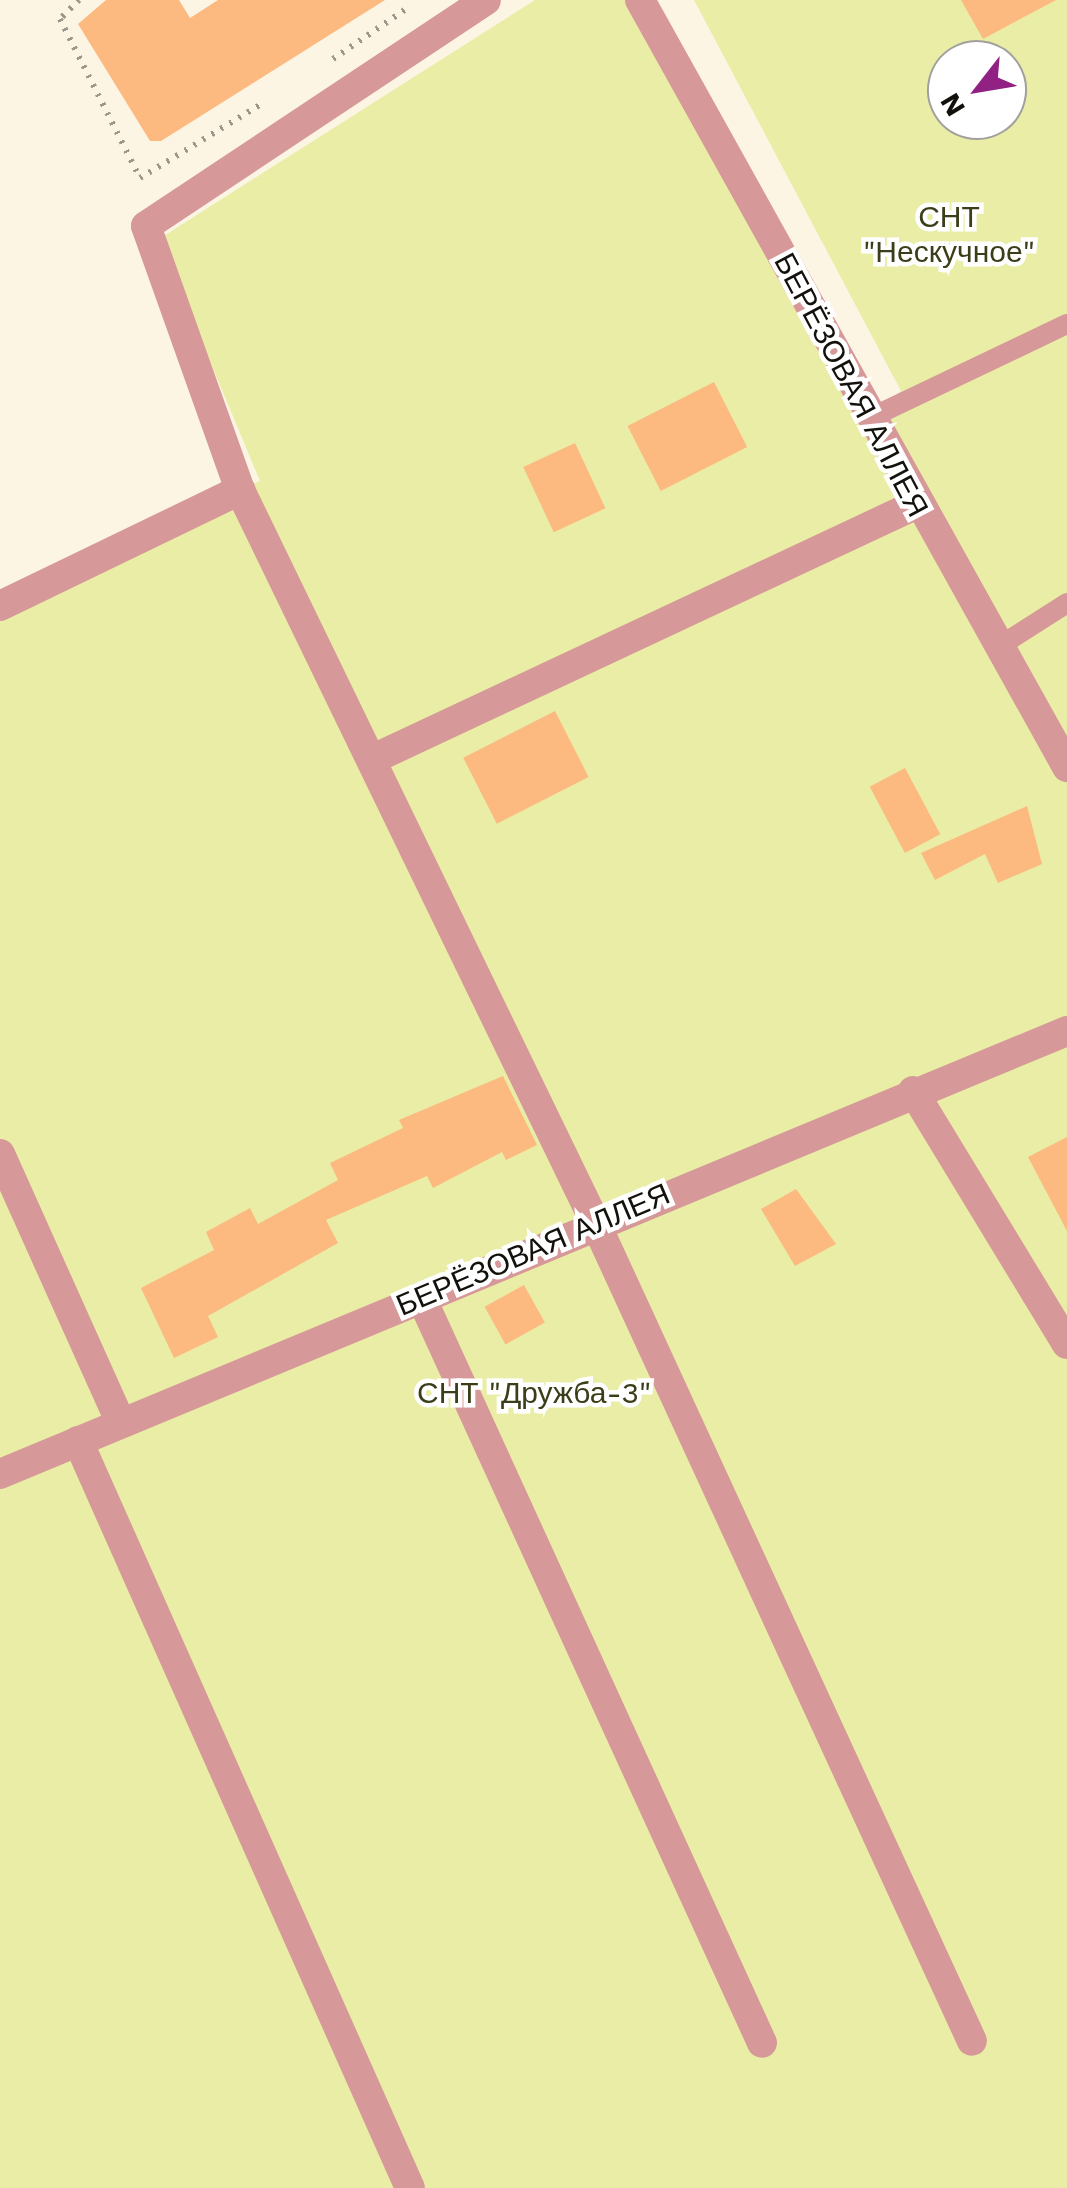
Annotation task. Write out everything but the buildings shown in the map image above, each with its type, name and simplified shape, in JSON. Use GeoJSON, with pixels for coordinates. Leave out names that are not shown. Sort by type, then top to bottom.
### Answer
{"type":"FeatureCollection","features":[{"type":"Feature","properties":{"kind":"street"},"geometry":{"type":"LineString","coordinates":[[486,0],[146,226],[240,490],[374,758],[596,1224],[972,2040]]}},
{"type":"Feature","properties":{"kind":"street","name":"БЕРЁЗОВАЯ АЛЛЕЯ"},"geometry":{"type":"LineString","coordinates":[[640,0],[915,505],[1067,767]]}},
{"type":"Feature","properties":{"kind":"street"},"geometry":{"type":"LineString","coordinates":[[0,606],[240,490]]}},
{"type":"Feature","properties":{"kind":"street"},"geometry":{"type":"LineString","coordinates":[[374,758],[915,505]]}},
{"type":"Feature","properties":{"kind":"street","name":"БЕРЁЗОВАЯ АЛЛЕЯ"},"geometry":{"type":"LineString","coordinates":[[0,1474],[913,1091],[1067,1031]]}},
{"type":"Feature","properties":{"kind":"street"},"geometry":{"type":"LineString","coordinates":[[913,1091],[1067,1344]]}},
{"type":"Feature","properties":{"kind":"street"},"geometry":{"type":"LineString","coordinates":[[0,1154],[121,1423]]}},
{"type":"Feature","properties":{"kind":"street"},"geometry":{"type":"LineString","coordinates":[[421,1297],[762,2043]]}},
{"type":"Feature","properties":{"kind":"street"},"geometry":{"type":"LineString","coordinates":[[78,1441],[410,2188]]}},
{"type":"Feature","properties":{"kind":"lane"},"geometry":{"type":"LineString","coordinates":[[870,418],[1067,324]]}},
{"type":"Feature","properties":{"kind":"lane"},"geometry":{"type":"LineString","coordinates":[[998,647],[1067,603]]}},
{"type":"Feature","properties":{"kind":"path"},"geometry":{"type":"LineString","coordinates":[[79,0],[60,19],[140,178],[277,95]]}},
{"type":"Feature","properties":{"kind":"path"},"geometry":{"type":"LineString","coordinates":[[328,64],[420,0]]}},
{"type":"Feature","properties":{"kind":"green space","name":"СНТ \"Дружба-3\""},"geometry":{"type":"Polygon","coordinates":[[[535,0],[640,0],[869,417],[901,391],[694,0],[1067,0],[1067,2188],[0,2188],[0,598],[260,481],[159,239],[535,0]]]}},
{"type":"Feature","properties":{"kind":"park label","name":"СНТ \"Нескучное\""},"geometry":{"type":"Point","coordinates":[949,234]}}]}
